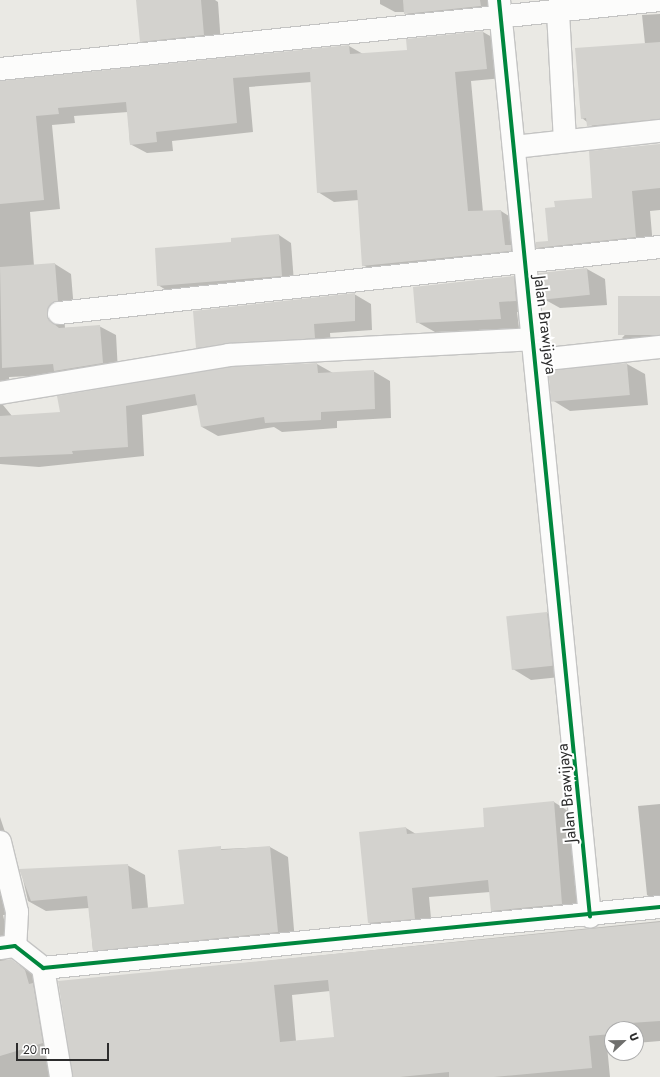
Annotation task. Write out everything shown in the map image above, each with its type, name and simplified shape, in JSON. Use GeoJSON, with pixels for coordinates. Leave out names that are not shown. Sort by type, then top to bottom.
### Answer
{"type":"FeatureCollection","features":[{"type":"Feature","properties":{"kind":"street"},"geometry":{"type":"LineString","coordinates":[[0,69],[500,8],[558,12],[660,0]]}},
{"type":"Feature","properties":{"kind":"street","name":"Jalan Brawijaya"},"geometry":{"type":"LineString","coordinates":[[500,8],[524,261],[536,349],[590,916]]}},
{"type":"Feature","properties":{"kind":"street"},"geometry":{"type":"LineString","coordinates":[[558,12],[565,141]]}},
{"type":"Feature","properties":{"kind":"street"},"geometry":{"type":"LineString","coordinates":[[514,147],[660,131]]}},
{"type":"Feature","properties":{"kind":"street"},"geometry":{"type":"LineString","coordinates":[[59,313],[660,247]]}},
{"type":"Feature","properties":{"kind":"street"},"geometry":{"type":"LineString","coordinates":[[0,393],[229,356],[660,347]]}},
{"type":"Feature","properties":{"kind":"street"},"geometry":{"type":"LineString","coordinates":[[0,842],[17,912],[8,947],[43,968],[590,916],[660,907]]}},
{"type":"Feature","properties":{"kind":"street"},"geometry":{"type":"LineString","coordinates":[[43,968],[54,1046],[60,1073]]}},
{"type":"Feature","properties":{"kind":"building"},"geometry":{"type":"Polygon","coordinates":[[[136,0],[201,0],[204,35],[140,42],[136,0]]]}},
{"type":"Feature","properties":{"kind":"building"},"geometry":{"type":"Polygon","coordinates":[[[403,0],[480,0],[481,6],[404,14],[403,0]]]}},
{"type":"Feature","properties":{"kind":"building"},"geometry":{"type":"Polygon","coordinates":[[[483,31],[487,69],[455,72],[468,211],[501,210],[505,245],[511,245],[511,251],[362,266],[357,190],[317,193],[310,72],[233,78],[237,123],[156,132],[157,142],[130,145],[126,102],[58,108],[59,114],[36,116],[44,200],[0,204],[0,81],[349,45],[350,54],[407,50],[406,39],[483,31]]]}},
{"type":"Feature","properties":{"kind":"building"},"geometry":{"type":"Polygon","coordinates":[[[660,42],[660,119],[587,126],[586,118],[581,119],[575,48],[660,42]]]}},
{"type":"Feature","properties":{"kind":"building"},"geometry":{"type":"Polygon","coordinates":[[[660,144],[660,188],[632,191],[636,237],[536,248],[536,242],[548,241],[545,208],[555,207],[554,201],[592,198],[589,151],[660,144]]]}},
{"type":"Feature","properties":{"kind":"building"},"geometry":{"type":"Polygon","coordinates":[[[279,234],[282,276],[157,286],[155,248],[231,242],[231,238],[279,234]]]}},
{"type":"Feature","properties":{"kind":"building"},"geometry":{"type":"Polygon","coordinates":[[[55,263],[58,301],[48,308],[49,320],[59,328],[100,325],[103,363],[54,371],[53,364],[2,368],[0,267],[55,263]]]}},
{"type":"Feature","properties":{"kind":"building"},"geometry":{"type":"Polygon","coordinates":[[[587,268],[590,295],[542,300],[539,273],[587,268]]]}},
{"type":"Feature","properties":{"kind":"building"},"geometry":{"type":"Polygon","coordinates":[[[514,276],[516,301],[499,302],[501,319],[416,323],[413,287],[514,276]]]}},
{"type":"Feature","properties":{"kind":"building"},"geometry":{"type":"Polygon","coordinates":[[[355,293],[355,321],[314,324],[315,338],[196,348],[193,311],[355,293]]]}},
{"type":"Feature","properties":{"kind":"building"},"geometry":{"type":"Polygon","coordinates":[[[618,296],[660,296],[660,335],[618,335],[618,296]]]}},
{"type":"Feature","properties":{"kind":"building"},"geometry":{"type":"Polygon","coordinates":[[[317,363],[318,373],[374,370],[375,409],[321,412],[321,420],[265,423],[264,417],[201,427],[195,394],[126,406],[128,447],[72,451],[73,454],[0,457],[0,416],[60,412],[57,396],[230,367],[317,363]]]}},
{"type":"Feature","properties":{"kind":"building"},"geometry":{"type":"Polygon","coordinates":[[[627,363],[630,395],[551,402],[548,370],[627,363]]]}},
{"type":"Feature","properties":{"kind":"building"},"geometry":{"type":"Polygon","coordinates":[[[547,612],[553,666],[512,670],[506,616],[547,612]]]}},
{"type":"Feature","properties":{"kind":"building"},"geometry":{"type":"Polygon","coordinates":[[[554,801],[562,904],[491,911],[488,880],[412,888],[415,919],[368,923],[359,832],[406,827],[407,834],[484,827],[483,808],[554,801]]]}},
{"type":"Feature","properties":{"kind":"building"},"geometry":{"type":"Polygon","coordinates":[[[221,846],[221,850],[270,846],[278,932],[93,951],[87,896],[31,901],[19,869],[128,864],[132,909],[184,904],[178,850],[221,846]]]}},
{"type":"Feature","properties":{"kind":"building"},"geometry":{"type":"Polygon","coordinates":[[[660,922],[660,1021],[604,1021],[604,1035],[589,1036],[592,1068],[494,1077],[449,1077],[449,1072],[400,1077],[73,1077],[58,981],[660,922]],[[328,980],[274,985],[280,1042],[334,1037],[328,980]]]}},
{"type":"Feature","properties":{"kind":"building"},"geometry":{"type":"Polygon","coordinates":[[[11,959],[25,970],[29,984],[33,983],[43,1043],[0,1056],[0,961],[11,959]]]}},
{"type":"Feature","properties":{"kind":"cycle path"},"geometry":{"type":"LineString","coordinates":[[499,0],[590,916]]}},
{"type":"Feature","properties":{"kind":"cycle path"},"geometry":{"type":"LineString","coordinates":[[0,948],[15,946],[43,968],[660,907]]}}]}
